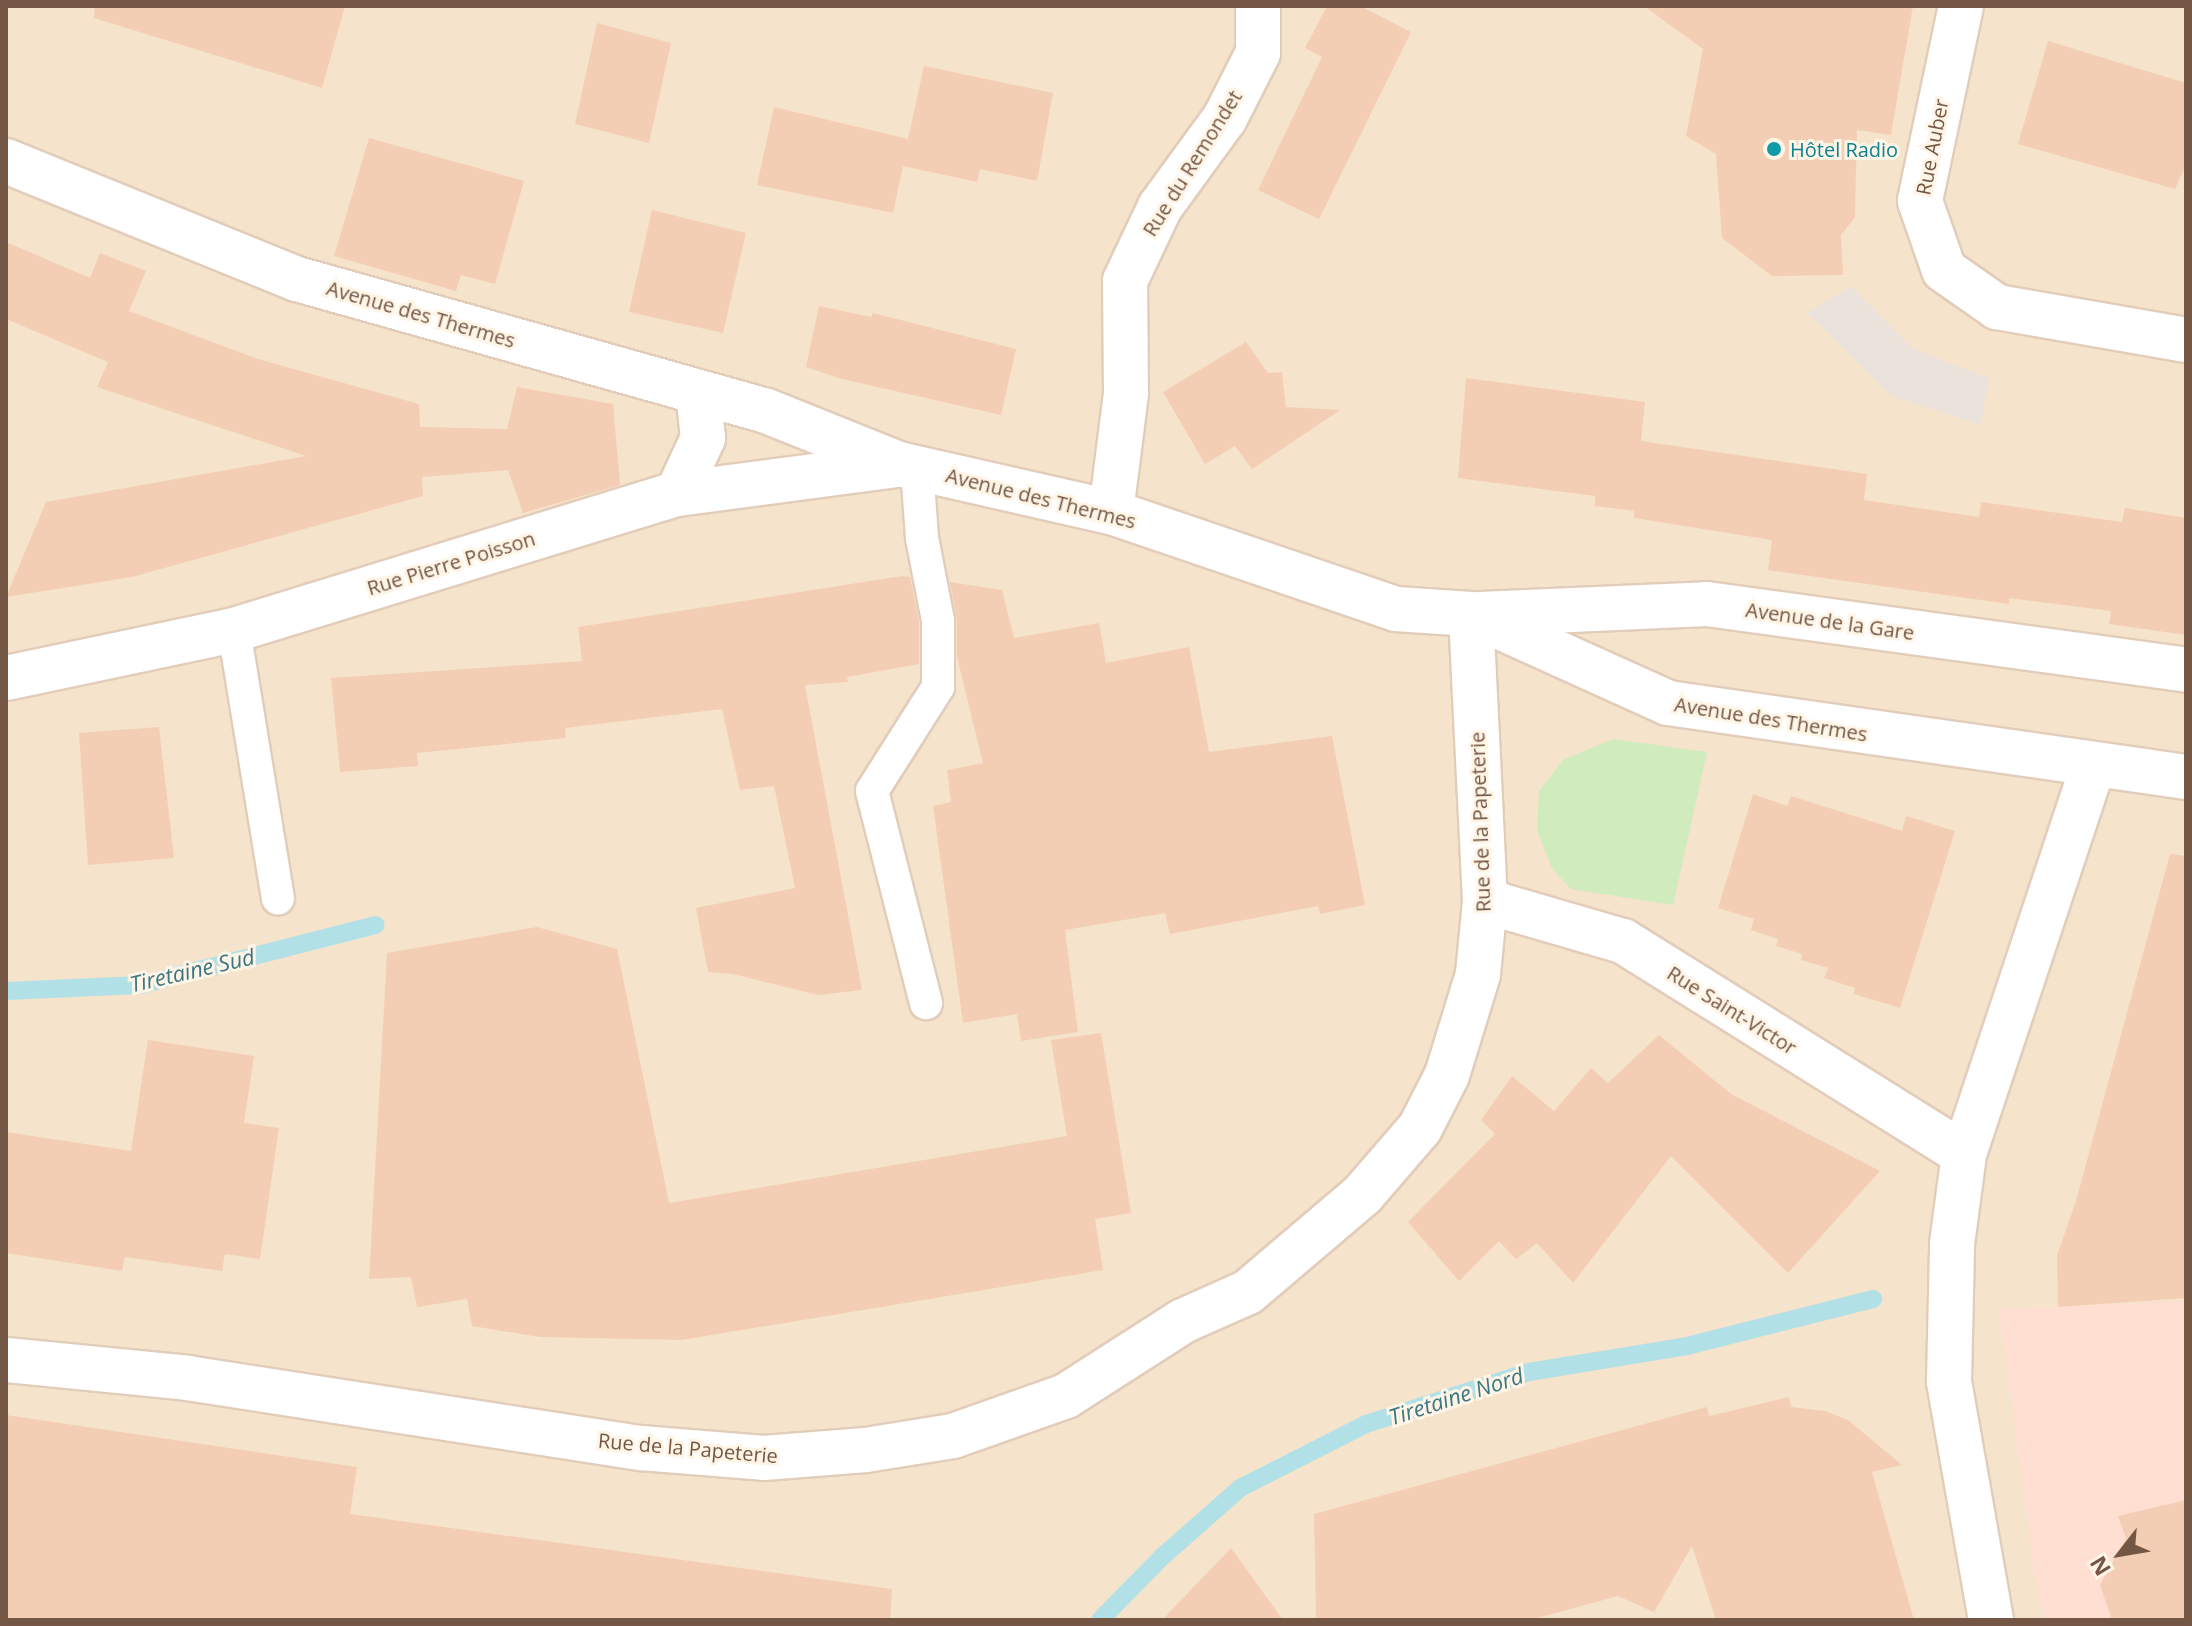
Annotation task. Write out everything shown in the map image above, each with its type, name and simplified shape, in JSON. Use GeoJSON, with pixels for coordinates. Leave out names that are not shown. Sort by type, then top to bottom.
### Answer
{"type":"FeatureCollection","features":[{"type":"Feature","properties":{"kind":"street","name":"Rue du Remondet"},"geometry":{"type":"LineString","coordinates":[[1111,512],[1126,393],[1125,281],[1160,207],[1225,118],[1258,53],[1258,6]]}},
{"type":"Feature","properties":{"kind":"street","name":"Rue Auber"},"geometry":{"type":"LineString","coordinates":[[1961,6],[1920,201],[1944,270],[1997,307],[2186,340]]}},
{"type":"Feature","properties":{"kind":"street","name":"Avenue des Thermes"},"geometry":{"type":"LineString","coordinates":[[6,161],[297,279],[764,410],[908,466],[1111,512],[1396,609],[1471,614],[1668,703],[2186,777]]}},
{"type":"Feature","properties":{"kind":"street"},"geometry":{"type":"LineString","coordinates":[[677,494],[703,438],[698,392]]}},
{"type":"Feature","properties":{"kind":"street","name":"Rue Pierre Poisson"},"geometry":{"type":"LineString","coordinates":[[6,678],[234,630],[677,494],[908,466]]}},
{"type":"Feature","properties":{"kind":"street","name":"Avenue de la Gare"},"geometry":{"type":"LineString","coordinates":[[1471,614],[1707,604],[2186,670]]}},
{"type":"Feature","properties":{"kind":"street","name":"Rue de la Papeterie"},"geometry":{"type":"LineString","coordinates":[[6,1360],[188,1378],[641,1448],[764,1458],[866,1450],[953,1436],[1066,1396],[1183,1321],[1248,1292],[1363,1194],[1420,1128],[1447,1075],[1478,974],[1485,901],[1471,614]]}},
{"type":"Feature","properties":{"kind":"street"},"geometry":{"type":"LineString","coordinates":[[1991,1620],[1949,1381],[1951,1257],[1964,1154],[2093,766]]}},
{"type":"Feature","properties":{"kind":"street","name":"Rue Saint-Victor"},"geometry":{"type":"LineString","coordinates":[[1485,901],[1623,941],[1964,1154]]}},
{"type":"Feature","properties":{"kind":"lane"},"geometry":{"type":"LineString","coordinates":[[908,466],[938,620],[938,687],[872,791],[926,1003]]}},
{"type":"Feature","properties":{"kind":"lane"},"geometry":{"type":"LineString","coordinates":[[234,630],[278,898]]}},
{"type":"Feature","properties":{"kind":"shaded area"},"geometry":{"type":"Polygon","coordinates":[[[6,6],[2186,6],[2186,1620],[6,1620],[6,6]]]}},
{"type":"Feature","properties":{"kind":"shaded area"},"geometry":{"type":"Polygon","coordinates":[[[1851,286],[1913,349],[1989,378],[1981,425],[1892,396],[1807,313],[1851,286]]]}},
{"type":"Feature","properties":{"kind":"shaded area"},"geometry":{"type":"Polygon","coordinates":[[[2186,1301],[2186,1620],[2045,1620],[2037,1590],[1999,1309],[2186,1301]]]}},
{"type":"Feature","properties":{"kind":"green space"},"geometry":{"type":"Polygon","coordinates":[[[1613,739],[1707,752],[1673,905],[1571,889],[1552,869],[1537,830],[1539,791],[1563,760],[1613,739]]]}},
{"type":"Feature","properties":{"kind":"building"},"geometry":{"type":"Polygon","coordinates":[[[95,6],[345,6],[322,88],[94,18],[95,6]]]}},
{"type":"Feature","properties":{"kind":"building"},"geometry":{"type":"Polygon","coordinates":[[[1327,6],[1360,6],[1411,32],[1319,219],[1258,190],[1322,57],[1305,48],[1327,6]]]}},
{"type":"Feature","properties":{"kind":"building","name":"Hôtel Radio"},"geometry":{"type":"Polygon","coordinates":[[[1644,6],[1913,6],[1891,135],[1857,130],[1855,217],[1841,235],[1843,275],[1772,276],[1722,238],[1716,154],[1686,136],[1703,49],[1644,6]]]}},
{"type":"Feature","properties":{"kind":"building"},"geometry":{"type":"Polygon","coordinates":[[[597,23],[671,43],[649,143],[575,124],[597,23]]]}},
{"type":"Feature","properties":{"kind":"building"},"geometry":{"type":"Polygon","coordinates":[[[2048,41],[2186,83],[2186,165],[2175,189],[2018,144],[2048,41]]]}},
{"type":"Feature","properties":{"kind":"building"},"geometry":{"type":"Polygon","coordinates":[[[924,66],[1053,93],[1037,181],[980,169],[977,182],[903,166],[893,213],[757,185],[774,107],[908,139],[924,66]]]}},
{"type":"Feature","properties":{"kind":"building"},"geometry":{"type":"Polygon","coordinates":[[[369,138],[524,181],[495,284],[461,275],[456,291],[334,256],[369,138]]]}},
{"type":"Feature","properties":{"kind":"building"},"geometry":{"type":"Polygon","coordinates":[[[652,210],[746,233],[723,333],[629,312],[652,210]]]}},
{"type":"Feature","properties":{"kind":"building"},"geometry":{"type":"Polygon","coordinates":[[[6,242],[90,278],[100,253],[146,271],[129,311],[258,359],[419,404],[420,427],[507,429],[517,387],[613,404],[620,485],[523,513],[508,470],[422,477],[423,496],[132,577],[6,597],[46,502],[306,456],[97,387],[108,362],[6,319],[6,242]]]}},
{"type":"Feature","properties":{"kind":"building"},"geometry":{"type":"Polygon","coordinates":[[[819,306],[871,317],[873,313],[1016,349],[1001,415],[842,379],[806,367],[819,306]]]}},
{"type":"Feature","properties":{"kind":"building"},"geometry":{"type":"Polygon","coordinates":[[[1246,342],[1268,373],[1282,372],[1286,407],[1340,410],[1252,469],[1235,446],[1205,464],[1163,392],[1246,342]]]}},
{"type":"Feature","properties":{"kind":"building"},"geometry":{"type":"Polygon","coordinates":[[[1466,378],[1645,402],[1641,441],[1867,474],[1864,500],[1979,517],[1981,502],[2122,522],[2125,508],[2186,518],[2186,635],[2109,624],[2111,611],[2009,598],[2009,604],[1768,570],[1772,540],[1634,518],[1634,511],[1595,506],[1595,496],[1458,478],[1466,378]]]}},
{"type":"Feature","properties":{"kind":"building"},"geometry":{"type":"Polygon","coordinates":[[[910,577],[919,622],[919,664],[847,677],[848,682],[805,685],[862,990],[818,995],[733,974],[708,972],[696,908],[795,888],[774,786],[740,790],[722,709],[565,728],[566,738],[417,753],[418,766],[340,772],[331,678],[582,661],[578,627],[910,577]]]}},
{"type":"Feature","properties":{"kind":"building"},"geometry":{"type":"Polygon","coordinates":[[[950,582],[1002,590],[1014,638],[1099,623],[1106,663],[1189,647],[1209,752],[1332,736],[1365,905],[1320,914],[1318,906],[1170,934],[1165,913],[1065,930],[1078,1032],[1021,1041],[1017,1014],[963,1023],[933,806],[951,802],[947,770],[983,763],[957,657],[957,620],[950,582]]]}},
{"type":"Feature","properties":{"kind":"building"},"geometry":{"type":"Polygon","coordinates":[[[159,727],[174,858],[88,865],[79,733],[159,727]]]}},
{"type":"Feature","properties":{"kind":"building"},"geometry":{"type":"Polygon","coordinates":[[[1753,794],[1787,806],[1791,796],[1902,831],[1906,816],[1955,831],[1900,1008],[1854,994],[1855,988],[1824,978],[1828,968],[1801,960],[1802,954],[1776,946],[1778,939],[1751,930],[1754,919],[1718,908],[1753,794]]]}},
{"type":"Feature","properties":{"kind":"building"},"geometry":{"type":"Polygon","coordinates":[[[2170,854],[2186,856],[2186,1298],[2058,1307],[2057,1255],[2076,1201],[2170,854]]]}},
{"type":"Feature","properties":{"kind":"building"},"geometry":{"type":"Polygon","coordinates":[[[537,927],[617,949],[669,1203],[1067,1136],[1051,1040],[1101,1033],[1131,1213],[1095,1219],[1103,1270],[682,1340],[540,1337],[472,1326],[467,1299],[417,1307],[411,1277],[369,1279],[387,953],[537,927]]]}},
{"type":"Feature","properties":{"kind":"building"},"geometry":{"type":"Polygon","coordinates":[[[1659,1035],[1731,1094],[1880,1171],[1788,1273],[1671,1156],[1573,1283],[1537,1243],[1516,1259],[1499,1241],[1459,1281],[1408,1222],[1495,1134],[1481,1120],[1512,1076],[1554,1111],[1591,1068],[1608,1083],[1659,1035]]]}},
{"type":"Feature","properties":{"kind":"building"},"geometry":{"type":"Polygon","coordinates":[[[148,1040],[254,1056],[244,1123],[279,1128],[260,1259],[225,1254],[222,1271],[125,1257],[122,1271],[6,1253],[6,1132],[131,1151],[148,1040]]]}},
{"type":"Feature","properties":{"kind":"building"},"geometry":{"type":"Polygon","coordinates":[[[1789,1397],[1791,1407],[1825,1411],[1848,1420],[1902,1465],[1872,1472],[1914,1620],[1716,1620],[1692,1546],[1654,1612],[1618,1596],[1530,1620],[1316,1620],[1314,1514],[1707,1407],[1709,1416],[1789,1397]]]}},
{"type":"Feature","properties":{"kind":"building"},"geometry":{"type":"Polygon","coordinates":[[[6,1415],[357,1467],[350,1514],[892,1589],[890,1620],[6,1620],[6,1415]]]}},
{"type":"Feature","properties":{"kind":"building"},"geometry":{"type":"Polygon","coordinates":[[[2186,1500],[2186,1620],[2112,1620],[2100,1585],[2126,1538],[2118,1516],[2186,1500]]]}},
{"type":"Feature","properties":{"kind":"building"},"geometry":{"type":"Polygon","coordinates":[[[1231,1548],[1283,1620],[1162,1620],[1231,1548]]]}},
{"type":"Feature","properties":{"kind":"waterway","name":"Tiretaine Sud"},"geometry":{"type":"LineString","coordinates":[[6,991],[140,985],[375,925]]}},
{"type":"Feature","properties":{"kind":"waterway","name":"Tiretaine Nord"},"geometry":{"type":"LineString","coordinates":[[1100,1620],[1163,1556],[1240,1488],[1366,1424],[1529,1372],[1687,1346],[1873,1299]]}},
{"type":"Feature","properties":{"kind":"place","name":"Hôtel Radio"},"geometry":{"type":"Point","coordinates":[1774,149]}}]}
